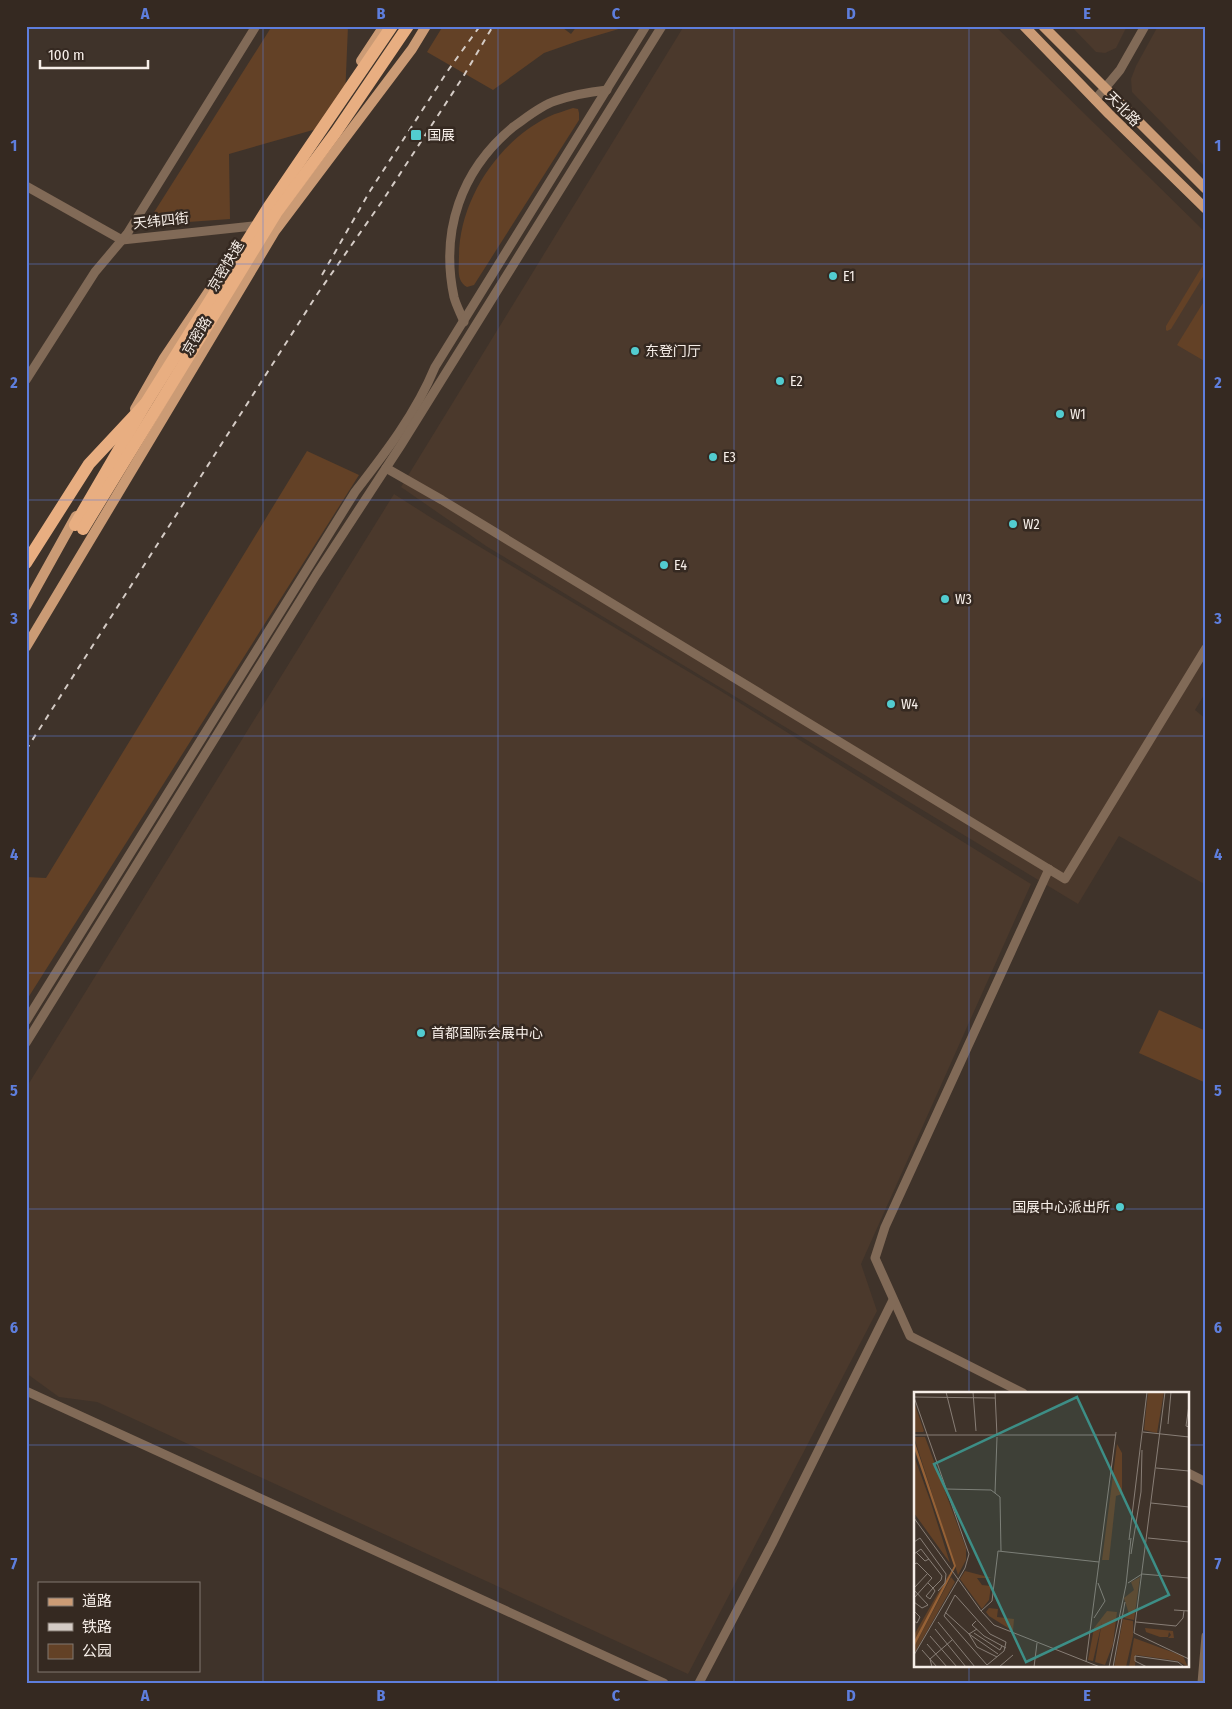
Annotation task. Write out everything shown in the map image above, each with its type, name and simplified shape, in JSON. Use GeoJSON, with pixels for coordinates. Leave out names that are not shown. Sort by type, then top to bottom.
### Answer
{"type":"FeatureCollection","features":[{"type":"Feature","properties":{"kind":"highway","name":"京密快速"},"geometry":{"type":"LineString","coordinates":[[392,26],[268,208],[146,403],[79,527],[276,213],[336,132],[408,26]]}},
{"type":"Feature","properties":{"kind":"highway"},"geometry":{"type":"LineString","coordinates":[[26,563],[89,464],[146,403]]}},
{"type":"Feature","properties":{"kind":"main road","name":"京密路"},"geometry":{"type":"LineString","coordinates":[[26,606],[164,358],[384,26]]}},
{"type":"Feature","properties":{"kind":"main road","name":"京密路"},"geometry":{"type":"LineString","coordinates":[[26,646],[275,231],[412,49],[426,26]]}},
{"type":"Feature","properties":{"kind":"main road","name":"天北路"},"geometry":{"type":"LineString","coordinates":[[1024,26],[1095,100],[1206,209]]}},
{"type":"Feature","properties":{"kind":"main road","name":"天北路"},"geometry":{"type":"LineString","coordinates":[[1043,26],[1206,189]]}},
{"type":"Feature","properties":{"kind":"street"},"geometry":{"type":"LineString","coordinates":[[26,380],[95,272],[122,240],[256,26]]}},
{"type":"Feature","properties":{"kind":"street"},"geometry":{"type":"LineString","coordinates":[[26,1021],[355,492],[400,433],[425,392],[436,367],[646,26]]}},
{"type":"Feature","properties":{"kind":"street"},"geometry":{"type":"LineString","coordinates":[[26,1043],[316,575],[386,468],[662,26]]}},
{"type":"Feature","properties":{"kind":"street"},"geometry":{"type":"LineString","coordinates":[[1095,100],[1120,70],[1145,26]]}},
{"type":"Feature","properties":{"kind":"street"},"geometry":{"type":"LineString","coordinates":[[464,322],[455,299],[450,246],[452,229],[458,208],[472,173],[487,152],[525,118],[553,102],[581,94],[607,90]]}},
{"type":"Feature","properties":{"kind":"street","name":"天纬四街"},"geometry":{"type":"LineString","coordinates":[[26,186],[122,240],[253,226]]}},
{"type":"Feature","properties":{"kind":"street"},"geometry":{"type":"LineString","coordinates":[[386,468],[442,500],[1066,879],[1206,648]]}},
{"type":"Feature","properties":{"kind":"street"},"geometry":{"type":"LineString","coordinates":[[1021,1392],[910,1336],[875,1258],[885,1227],[1049,869]]}},
{"type":"Feature","properties":{"kind":"street"},"geometry":{"type":"LineString","coordinates":[[699,1683],[776,1535],[893,1300]]}},
{"type":"Feature","properties":{"kind":"street"},"geometry":{"type":"LineString","coordinates":[[26,1391],[664,1683]]}},
{"type":"Feature","properties":{"kind":"street"},"geometry":{"type":"LineString","coordinates":[[1190,1475],[1206,1482]]}},
{"type":"Feature","properties":{"kind":"street"},"geometry":{"type":"LineString","coordinates":[[1202,1683],[1206,1636]]}},
{"type":"Feature","properties":{"kind":"shaded area"},"geometry":{"type":"Polygon","coordinates":[[[684,26],[995,26],[1206,233],[1206,696],[1204,695],[1195,710],[1206,719],[1206,885],[1119,836],[1078,904],[486,546],[401,487],[684,26]]]}},
{"type":"Feature","properties":{"kind":"shaded area"},"geometry":{"type":"Polygon","coordinates":[[[1071,26],[1127,26],[1116,48],[1105,53],[1096,52],[1071,26]]]}},
{"type":"Feature","properties":{"kind":"shaded area"},"geometry":{"type":"Polygon","coordinates":[[[1158,26],[1206,26],[1206,168],[1132,92],[1131,79],[1136,66],[1158,26]]]}},
{"type":"Feature","properties":{"kind":"shaded area","name":"首都国际会展中心"},"geometry":{"type":"Polygon","coordinates":[[[394,494],[719,690],[1031,884],[861,1264],[877,1311],[688,1674],[97,1402],[59,1397],[26,1373],[26,1088],[394,494]]]}},
{"type":"Feature","properties":{"kind":"green space"},"geometry":{"type":"Polygon","coordinates":[[[272,26],[348,26],[345,98],[327,126],[229,154],[230,219],[146,225],[272,26]]]}},
{"type":"Feature","properties":{"kind":"green space"},"geometry":{"type":"Polygon","coordinates":[[[443,26],[564,26],[563,28],[571,34],[577,26],[629,26],[544,53],[493,90],[427,52],[443,26]]]}},
{"type":"Feature","properties":{"kind":"green space"},"geometry":{"type":"Polygon","coordinates":[[[573,108],[578,109],[579,120],[474,285],[467,287],[461,281],[459,274],[461,236],[474,194],[485,175],[513,141],[530,128],[551,116],[573,108]]]}},
{"type":"Feature","properties":{"kind":"green space"},"geometry":{"type":"Polygon","coordinates":[[[1206,260],[1206,272],[1171,329],[1167,331],[1166,326],[1206,260]]]}},
{"type":"Feature","properties":{"kind":"green space"},"geometry":{"type":"Polygon","coordinates":[[[1206,298],[1206,362],[1177,345],[1206,298]]]}},
{"type":"Feature","properties":{"kind":"green space"},"geometry":{"type":"Polygon","coordinates":[[[307,451],[359,475],[26,1001],[26,877],[46,878],[307,451]]]}},
{"type":"Feature","properties":{"kind":"green space"},"geometry":{"type":"Polygon","coordinates":[[[1159,1010],[1206,1031],[1206,1083],[1139,1053],[1159,1010]]]}},
{"type":"Feature","properties":{"kind":"railway"},"geometry":{"type":"LineString","coordinates":[[322,275],[370,191],[449,69],[480,26]]}},
{"type":"Feature","properties":{"kind":"railway"},"geometry":{"type":"LineString","coordinates":[[26,750],[318,293],[383,200],[463,77],[493,26]]}},
{"type":"Feature","properties":{"kind":"place","name":"国展"},"geometry":{"type":"Point","coordinates":[416,135]}},
{"type":"Feature","properties":{"kind":"place","name":"E1"},"geometry":{"type":"Point","coordinates":[833,276]}},
{"type":"Feature","properties":{"kind":"place","name":"东登门厅"},"geometry":{"type":"Point","coordinates":[635,351]}},
{"type":"Feature","properties":{"kind":"place","name":"E2"},"geometry":{"type":"Point","coordinates":[780,381]}},
{"type":"Feature","properties":{"kind":"place","name":"W1"},"geometry":{"type":"Point","coordinates":[1060,414]}},
{"type":"Feature","properties":{"kind":"place","name":"E3"},"geometry":{"type":"Point","coordinates":[713,457]}},
{"type":"Feature","properties":{"kind":"place","name":"W2"},"geometry":{"type":"Point","coordinates":[1013,524]}},
{"type":"Feature","properties":{"kind":"place","name":"E4"},"geometry":{"type":"Point","coordinates":[664,565]}},
{"type":"Feature","properties":{"kind":"place","name":"W3"},"geometry":{"type":"Point","coordinates":[945,599]}},
{"type":"Feature","properties":{"kind":"place","name":"W4"},"geometry":{"type":"Point","coordinates":[891,704]}},
{"type":"Feature","properties":{"kind":"place","name":"首都国际会展中心"},"geometry":{"type":"Point","coordinates":[421,1033]}},
{"type":"Feature","properties":{"kind":"place","name":"国展中心派出所"},"geometry":{"type":"Point","coordinates":[1120,1207]}}]}
